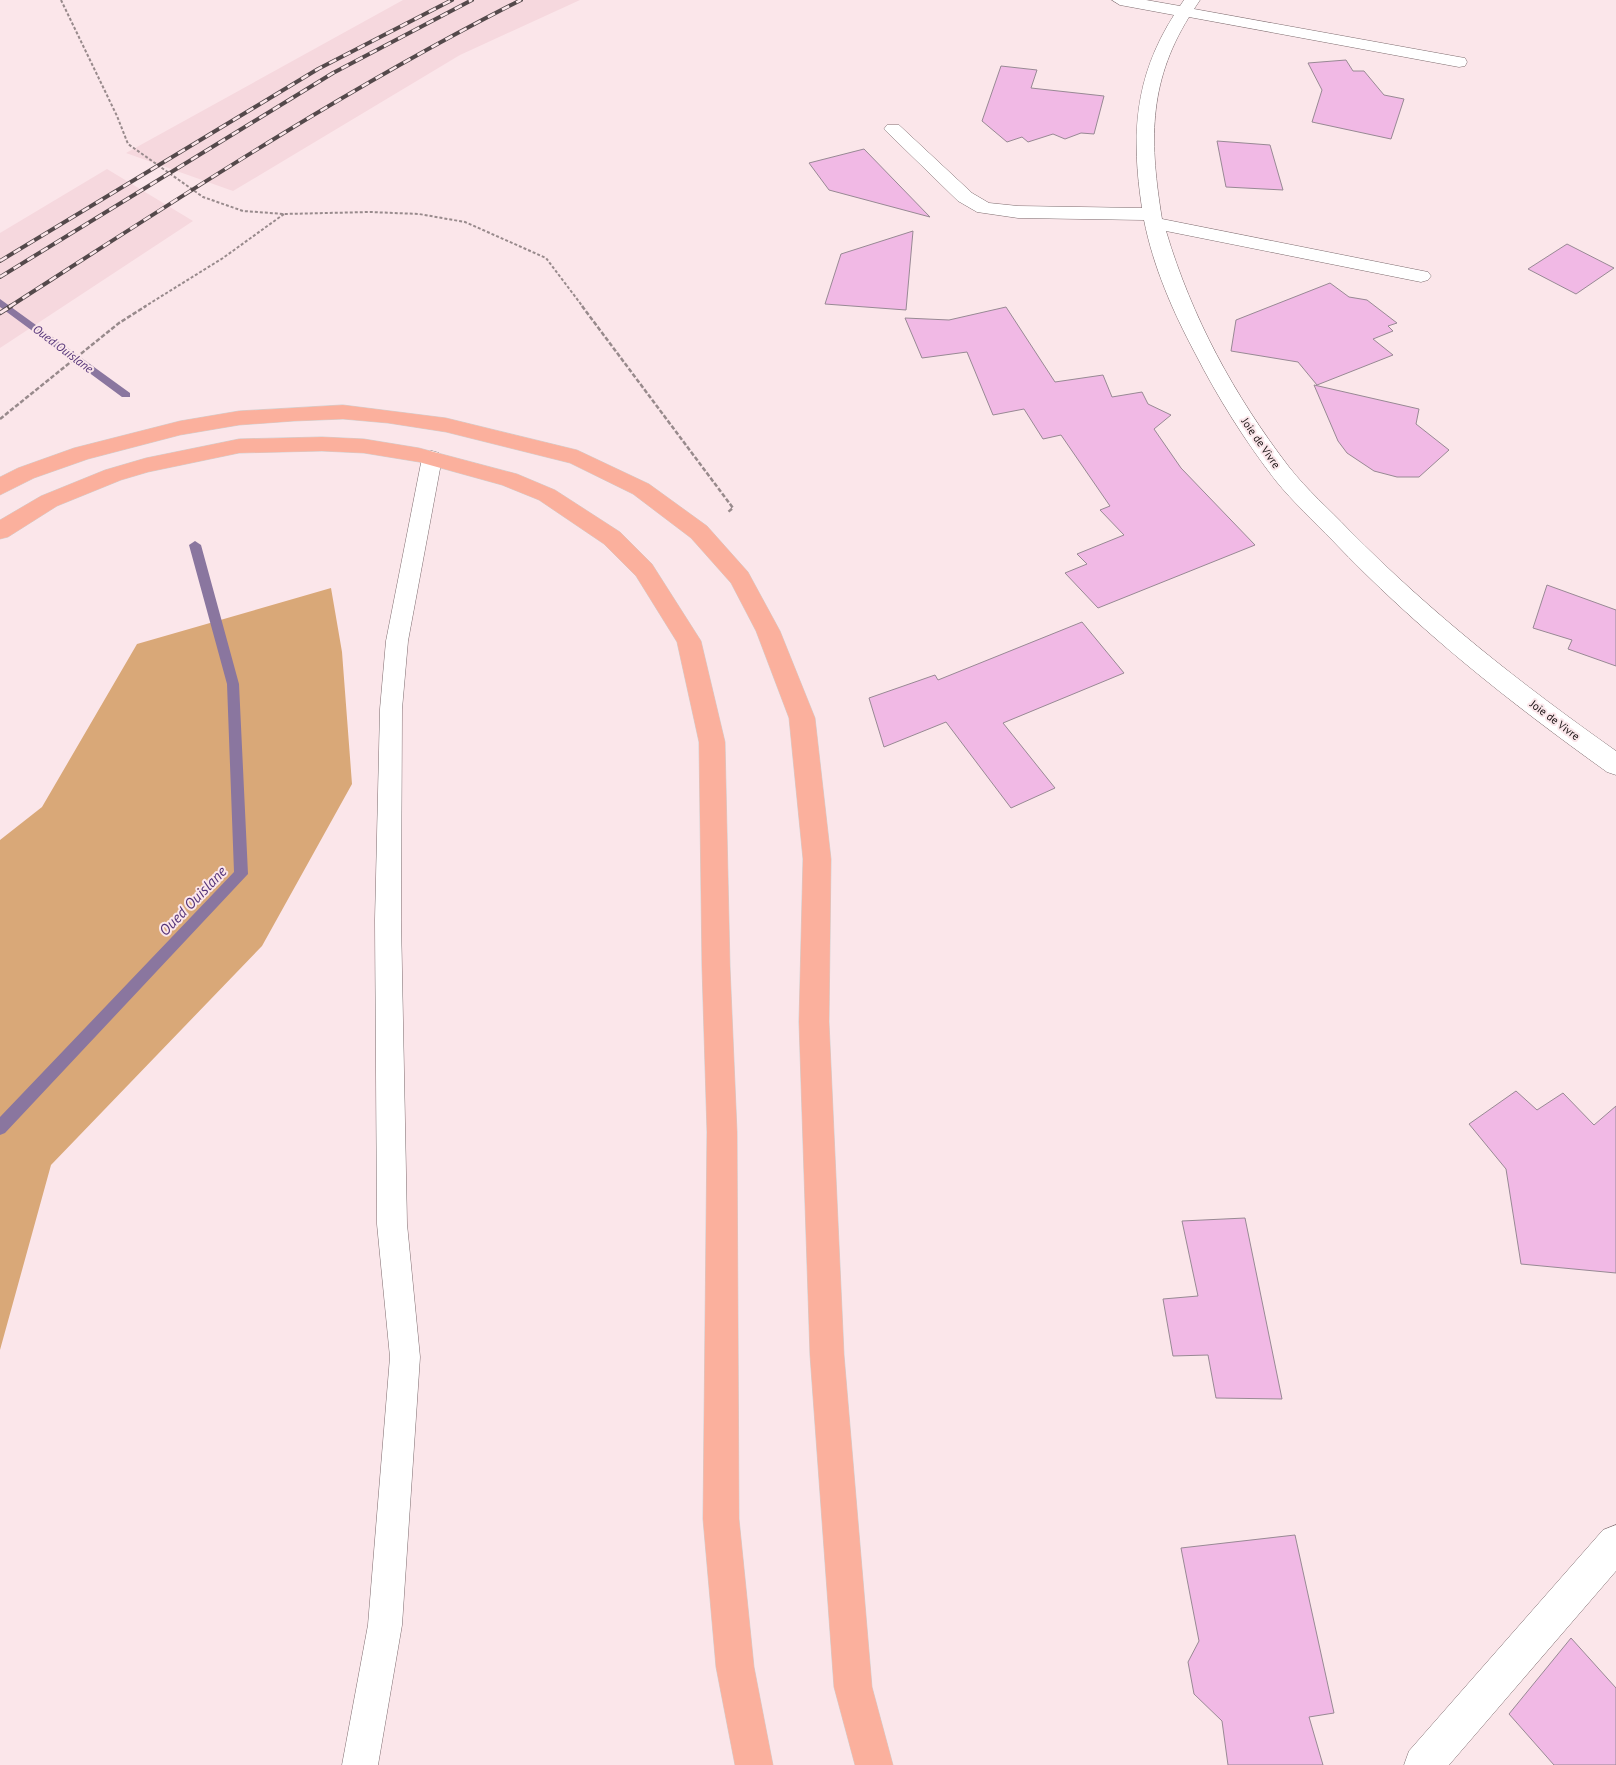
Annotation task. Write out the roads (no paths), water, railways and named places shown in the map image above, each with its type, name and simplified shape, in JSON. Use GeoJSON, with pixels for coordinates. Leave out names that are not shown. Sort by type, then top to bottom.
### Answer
{"type":"FeatureCollection","features":[{"type":"Feature","properties":{"kind":"main road"},"geometry":{"type":"LineString","coordinates":[[0,487],[26,473],[119,442],[180,428],[239,418],[343,412],[388,416],[446,425],[577,457],[641,489],[699,532],[740,578],[768,631],[802,718],[818,859],[814,1022],[827,1355],[853,1688],[874,1765]]}},
{"type":"Feature","properties":{"kind":"main road"},"geometry":{"type":"LineString","coordinates":[[0,531],[50,501],[77,488],[146,465],[239,446],[281,444],[356,446],[432,458],[509,479],[547,495],[612,538],[644,570],[689,641],[701,684],[712,742],[716,967],[722,1132],[723,1347],[721,1519],[735,1667],[754,1765]]}},
{"type":"Feature","properties":{"kind":"street"},"geometry":{"type":"LineString","coordinates":[[1120,0],[1188,6],[1459,62]]}},
{"type":"Feature","properties":{"kind":"street","name":"Joie de Vivre"},"geometry":{"type":"LineString","coordinates":[[1188,6],[1158,61],[1147,112],[1144,142],[1152,218],[1168,273],[1193,333],[1238,411],[1283,474],[1362,558],[1418,610],[1565,729],[1616,765]]}},
{"type":"Feature","properties":{"kind":"street"},"geometry":{"type":"LineString","coordinates":[[893,129],[965,197],[984,208],[1018,212],[1152,218],[1421,276]]}},
{"type":"Feature","properties":{"kind":"street"},"geometry":{"type":"LineString","coordinates":[[1423,1765],[1616,1543]]}},
{"type":"Feature","properties":{"kind":"lane"},"geometry":{"type":"LineString","coordinates":[[360,1765],[385,1625],[405,1357],[392,1224],[388,920],[391,709],[397,642],[432,458]]}},
{"type":"Feature","properties":{"kind":"waterway","name":"Oued Ouislane"},"geometry":{"type":"LineString","coordinates":[[0,302],[126,395]]}},
{"type":"Feature","properties":{"kind":"waterway","name":"Oued Ouislane"},"geometry":{"type":"LineString","coordinates":[[0,1128],[241,874],[233,684],[195,545]]}},
{"type":"Feature","properties":{"kind":"railway"},"geometry":{"type":"LineString","coordinates":[[0,261],[318,69],[452,0]]}},
{"type":"Feature","properties":{"kind":"railway"},"geometry":{"type":"LineString","coordinates":[[0,277],[333,73],[472,0]]}},
{"type":"Feature","properties":{"kind":"railway"},"geometry":{"type":"LineString","coordinates":[[9,307],[198,186],[325,108],[521,0]]}},
{"type":"Feature","properties":{"kind":"railway"},"geometry":{"type":"LineString","coordinates":[[0,313],[11,306]]}}]}
